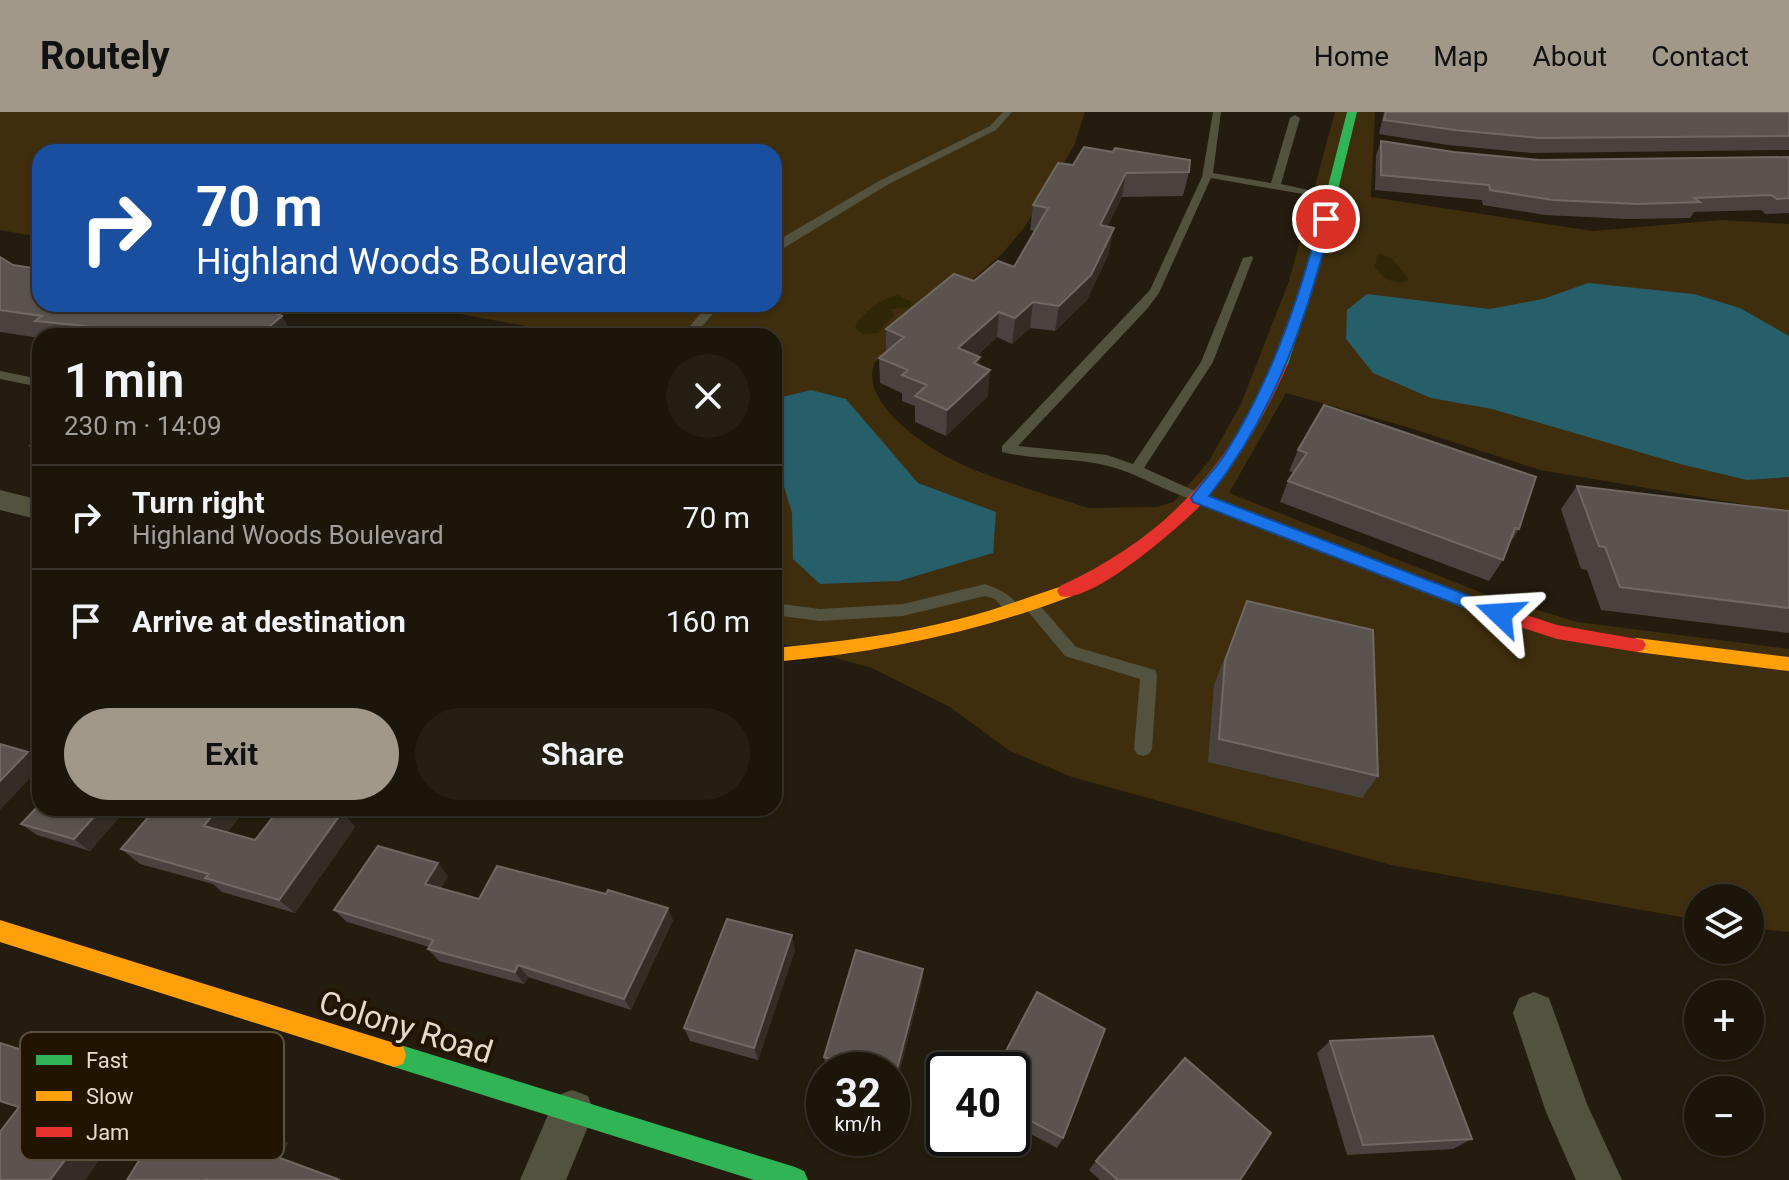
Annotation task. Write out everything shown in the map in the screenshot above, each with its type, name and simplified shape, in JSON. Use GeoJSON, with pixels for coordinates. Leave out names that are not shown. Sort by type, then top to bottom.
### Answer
{"type":"FeatureCollection","features":[{"type":"Feature","properties":{"kind":"street"},"geometry":{"type":"LineString","coordinates":[[782,654],[883,646],[979,623],[1023,608],[1075,586],[1148,544],[1199,498],[1230,460],[1284,357],[1304,305],[1331,196],[1353,140],[1352,112]]}},
{"type":"Feature","properties":{"kind":"street"},"geometry":{"type":"LineString","coordinates":[[1199,498],[1483,608],[1557,632],[1596,640],[1789,664]]}},
{"type":"Feature","properties":{"kind":"street"},"geometry":{"type":"LineString","coordinates":[[0,500],[32,508]]}},
{"type":"Feature","properties":{"kind":"street","name":"Colony Road"},"geometry":{"type":"LineString","coordinates":[[0,931],[795,1180]]}},
{"type":"Feature","properties":{"kind":"street"},"geometry":{"type":"LineString","coordinates":[[1534,1013],[1568,1112],[1599,1180]]}},
{"type":"Feature","properties":{"kind":"street"},"geometry":{"type":"LineString","coordinates":[[543,1180],[572,1112]]}},
{"type":"Feature","properties":{"kind":"lane"},"geometry":{"type":"LineString","coordinates":[[782,244],[883,183],[993,128],[1008,112]]}},
{"type":"Feature","properties":{"kind":"lane"},"geometry":{"type":"LineString","coordinates":[[1199,498],[1107,459],[1007,449],[1155,291],[1208,175],[1217,112]]}},
{"type":"Feature","properties":{"kind":"lane"},"geometry":{"type":"LineString","coordinates":[[1275,187],[1295,118]]}},
{"type":"Feature","properties":{"kind":"lane"},"geometry":{"type":"LineString","coordinates":[[1208,175],[1331,196]]}},
{"type":"Feature","properties":{"kind":"lane"},"geometry":{"type":"LineString","coordinates":[[1136,470],[1207,362],[1248,258]]}},
{"type":"Feature","properties":{"kind":"lane"},"geometry":{"type":"LineString","coordinates":[[694,328],[706,312]]}},
{"type":"Feature","properties":{"kind":"lane"},"geometry":{"type":"LineString","coordinates":[[0,375],[32,381]]}},
{"type":"Feature","properties":{"kind":"lane"},"geometry":{"type":"LineString","coordinates":[[782,610],[820,615],[903,610],[985,590],[1000,595],[1023,608],[1071,652],[1149,675],[1143,749]]}},
{"type":"Feature","properties":{"kind":"shaded area"},"geometry":{"type":"Polygon","coordinates":[[[0,112],[1085,112],[1074,146],[1024,228],[1001,255],[875,362],[872,377],[876,392],[896,420],[940,453],[984,474],[1088,508],[1157,507],[1174,502],[1209,461],[1241,404],[1289,281],[1335,112],[1375,112],[1371,197],[1593,231],[1721,220],[1789,224],[1789,512],[1540,470],[1407,427],[1286,393],[1229,493],[1485,594],[1577,622],[1789,649],[1789,932],[1764,929],[1764,884],[1684,884],[1684,917],[1391,865],[1072,777],[1010,751],[950,707],[872,668],[782,643],[782,328],[536,328],[450,312],[782,312],[782,144],[32,144],[32,236],[0,230],[0,112]]]}},
{"type":"Feature","properties":{"kind":"sand"},"geometry":{"type":"Polygon","coordinates":[[[1377,255],[1392,259],[1408,278],[1407,282],[1385,278],[1378,271],[1375,267],[1377,255]]]}},
{"type":"Feature","properties":{"kind":"sand"},"geometry":{"type":"Polygon","coordinates":[[[898,295],[912,302],[910,307],[891,309],[894,315],[878,333],[862,334],[855,328],[873,307],[898,295]]]}},
{"type":"Feature","properties":{"kind":"water"},"geometry":{"type":"Polygon","coordinates":[[[1588,283],[1694,294],[1740,308],[1789,336],[1789,477],[1747,480],[1680,464],[1492,409],[1431,398],[1373,373],[1346,339],[1347,310],[1367,294],[1489,309],[1543,299],[1588,283]]]}},
{"type":"Feature","properties":{"kind":"water"},"geometry":{"type":"Polygon","coordinates":[[[811,390],[846,399],[918,483],[996,512],[993,553],[899,581],[820,584],[793,559],[792,513],[782,480],[782,397],[811,390]]]}},
{"type":"Feature","properties":{"kind":"building"},"geometry":{"type":"Polygon","coordinates":[[[1386,112],[1789,112],[1789,136],[1539,138],[1384,120],[1386,112]]]}},
{"type":"Feature","properties":{"kind":"building"},"geometry":{"type":"Polygon","coordinates":[[[1381,141],[1539,160],[1789,157],[1789,198],[1777,199],[1771,195],[1694,198],[1700,202],[1638,204],[1553,200],[1490,190],[1489,185],[1381,175],[1381,141]]]}},
{"type":"Feature","properties":{"kind":"building"},"geometry":{"type":"Polygon","coordinates":[[[1084,147],[1113,152],[1115,148],[1190,160],[1189,172],[1126,173],[1100,225],[1114,228],[1091,275],[1059,306],[1033,302],[1015,318],[999,312],[958,348],[980,357],[974,363],[990,370],[947,410],[915,396],[927,385],[902,375],[908,370],[879,358],[904,337],[886,329],[954,274],[974,281],[998,261],[1014,267],[1048,208],[1033,205],[1058,163],[1073,165],[1084,147]]]}},
{"type":"Feature","properties":{"kind":"building"},"geometry":{"type":"Polygon","coordinates":[[[0,257],[13,265],[32,268],[32,312],[274,312],[282,316],[268,328],[96,328],[35,321],[42,316],[0,310],[0,257]]]}},
{"type":"Feature","properties":{"kind":"building"},"geometry":{"type":"Polygon","coordinates":[[[434,327],[440,328],[352,328],[434,327]]]}},
{"type":"Feature","properties":{"kind":"building"},"geometry":{"type":"Polygon","coordinates":[[[1324,405],[1536,477],[1519,529],[1515,528],[1503,560],[1288,481],[1307,453],[1298,450],[1324,405]]]}},
{"type":"Feature","properties":{"kind":"building"},"geometry":{"type":"Polygon","coordinates":[[[1577,486],[1789,511],[1789,608],[1620,587],[1605,547],[1599,546],[1577,486]]]}},
{"type":"Feature","properties":{"kind":"building"},"geometry":{"type":"Polygon","coordinates":[[[1247,601],[1373,630],[1378,776],[1219,739],[1225,661],[1247,601]]]}},
{"type":"Feature","properties":{"kind":"building"},"geometry":{"type":"Polygon","coordinates":[[[0,744],[28,752],[0,781],[0,744]]]}},
{"type":"Feature","properties":{"kind":"building"},"geometry":{"type":"Polygon","coordinates":[[[32,812],[32,816],[95,816],[74,839],[21,824],[32,812]]]}},
{"type":"Feature","properties":{"kind":"building"},"geometry":{"type":"Polygon","coordinates":[[[149,816],[212,816],[204,826],[255,840],[274,816],[339,816],[279,900],[205,878],[209,874],[121,849],[149,816]]]}},
{"type":"Feature","properties":{"kind":"building"},"geometry":{"type":"Polygon","coordinates":[[[378,846],[438,863],[425,884],[479,899],[497,866],[606,894],[608,890],[668,908],[624,999],[518,965],[515,972],[428,949],[433,940],[334,910],[378,846]]]}},
{"type":"Feature","properties":{"kind":"building"},"geometry":{"type":"Polygon","coordinates":[[[727,919],[792,935],[754,1048],[684,1028],[727,919]]]}},
{"type":"Feature","properties":{"kind":"building"},"geometry":{"type":"Polygon","coordinates":[[[856,950],[923,969],[901,1052],[825,1052],[856,950]]]}},
{"type":"Feature","properties":{"kind":"building"},"geometry":{"type":"Polygon","coordinates":[[[1037,992],[1105,1029],[1063,1138],[1030,1121],[1030,1052],[1005,1052],[1037,992]]]}},
{"type":"Feature","properties":{"kind":"building"},"geometry":{"type":"Polygon","coordinates":[[[1433,1036],[1472,1139],[1363,1145],[1330,1041],[1433,1036]]]}},
{"type":"Feature","properties":{"kind":"building"},"geometry":{"type":"Polygon","coordinates":[[[0,1043],[20,1049],[20,1160],[65,1160],[50,1180],[0,1180],[0,1132],[19,1107],[0,1101],[0,1043]]]}},
{"type":"Feature","properties":{"kind":"building"},"geometry":{"type":"Polygon","coordinates":[[[1185,1058],[1271,1133],[1240,1180],[1118,1180],[1096,1161],[1185,1058]]]}},
{"type":"Feature","properties":{"kind":"building"},"geometry":{"type":"Polygon","coordinates":[[[139,1160],[284,1160],[340,1180],[206,1179],[127,1180],[139,1160]]]}},
{"type":"Feature","properties":{"kind":"traffic: fast"},"geometry":{"type":"LineString","coordinates":[[1281,364],[1313,268],[1352,112]]}},
{"type":"Feature","properties":{"kind":"traffic: fast"},"geometry":{"type":"LineString","coordinates":[[394,1055],[795,1180]]}},
{"type":"Feature","properties":{"kind":"traffic: slow"},"geometry":{"type":"LineString","coordinates":[[782,654],[923,635],[995,616],[1066,591]]}},
{"type":"Feature","properties":{"kind":"traffic: slow"},"geometry":{"type":"LineString","coordinates":[[1637,645],[1789,664]]}},
{"type":"Feature","properties":{"kind":"traffic: slow"},"geometry":{"type":"LineString","coordinates":[[0,931],[394,1055]]}},
{"type":"Feature","properties":{"kind":"traffic: jam"},"geometry":{"type":"LineString","coordinates":[[1066,591],[1103,574],[1137,553],[1197,500],[1245,436],[1281,364]]}},
{"type":"Feature","properties":{"kind":"traffic: jam"},"geometry":{"type":"LineString","coordinates":[[1199,498],[1483,608],[1557,632],[1637,645]]}},
{"type":"Feature","properties":{"kind":"route"},"geometry":{"type":"LineString","coordinates":[[1326,219],[1304,305],[1284,357],[1230,460],[1199,498],[1500,614]]}}]}
